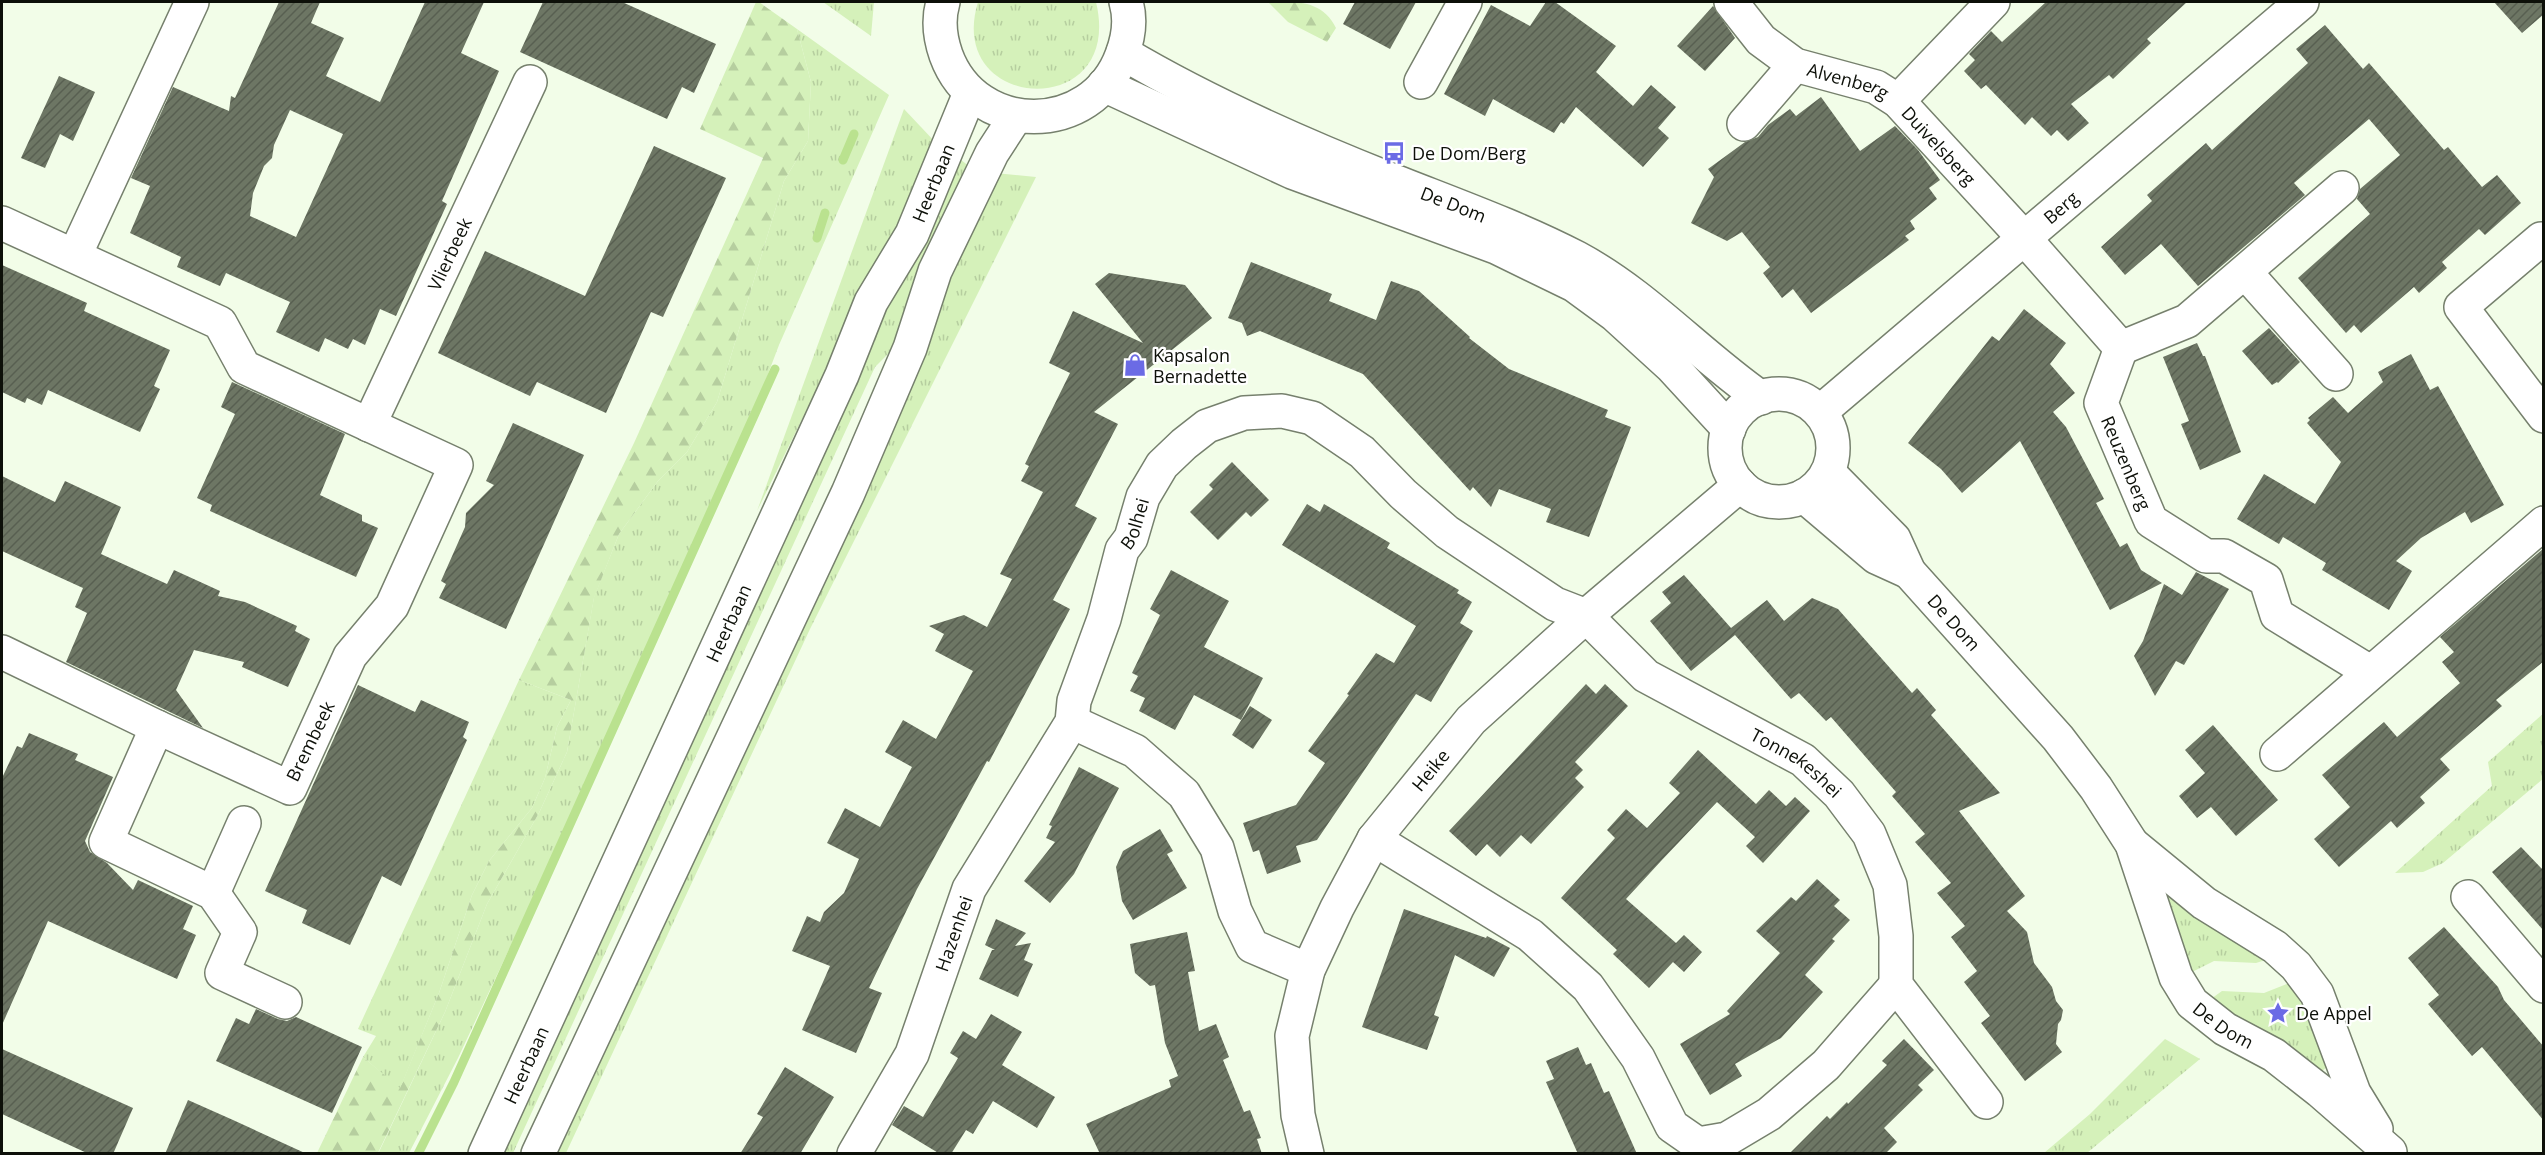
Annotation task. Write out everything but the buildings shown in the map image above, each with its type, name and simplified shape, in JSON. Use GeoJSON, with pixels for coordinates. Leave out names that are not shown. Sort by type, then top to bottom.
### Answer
{"type":"FeatureCollection","features":[{"type":"Feature","properties":{"kind":"street"},"geometry":{"type":"LineString","coordinates":[[75,255],[192,2]]}},
{"type":"Feature","properties":{"kind":"street"},"geometry":{"type":"LineString","coordinates":[[938,4],[941,40],[951,69],[970,93],[991,108],[1016,116],[1046,117],[1074,109],[1099,93],[1117,69],[1127,40],[1128,8],[1126,2]]}},
{"type":"Feature","properties":{"kind":"street"},"geometry":{"type":"LineString","coordinates":[[1421,82],[1466,2]]}},
{"type":"Feature","properties":{"kind":"street","name":"Alvenberg"},"geometry":{"type":"LineString","coordinates":[[1731,2],[1761,40],[1795,65],[1876,87],[1898,101]]}},
{"type":"Feature","properties":{"kind":"street","name":"Duivelsberg"},"geometry":{"type":"LineString","coordinates":[[1993,2],[1898,101],[2024,238]]}},
{"type":"Feature","properties":{"kind":"street","name":"Berg"},"geometry":{"type":"LineString","coordinates":[[1820,412],[2302,2]]}},
{"type":"Feature","properties":{"kind":"street","name":"De Dom"},"geometry":{"type":"LineString","coordinates":[[1123,53],[1161,75],[1284,136],[1515,229],[1578,259],[1638,298],[1727,374],[1761,398]]}},
{"type":"Feature","properties":{"kind":"street","name":"Alvenberg"},"geometry":{"type":"LineString","coordinates":[[1744,124],[1795,65]]}},
{"type":"Feature","properties":{"kind":"street","name":"Vlierbeek"},"geometry":{"type":"LineString","coordinates":[[369,425],[530,82]]}},
{"type":"Feature","properties":{"kind":"street","name":"De Dom"},"geometry":{"type":"LineString","coordinates":[[1104,86],[1292,172],[1496,247],[1574,285],[1615,315],[1664,360],[1703,398],[1729,429]]}},
{"type":"Feature","properties":{"kind":"street","name":"Heerbaan"},"geometry":{"type":"LineString","coordinates":[[485,1154],[822,417],[871,302],[912,234],[970,93]]}},
{"type":"Feature","properties":{"kind":"street","name":"Heerbaan"},"geometry":{"type":"LineString","coordinates":[[538,1154],[848,493],[910,348],[934,271],[992,153],[1016,116]]}},
{"type":"Feature","properties":{"kind":"street"},"geometry":{"type":"LineString","coordinates":[[2024,238],[2121,348],[2187,321],[2342,188]]}},
{"type":"Feature","properties":{"kind":"street"},"geometry":{"type":"LineString","coordinates":[[2,223],[220,323],[244,367],[369,425]]}},
{"type":"Feature","properties":{"kind":"street"},"geometry":{"type":"LineString","coordinates":[[2544,239],[2461,307],[2544,416]]}},
{"type":"Feature","properties":{"kind":"street"},"geometry":{"type":"LineString","coordinates":[[2245,272],[2336,374]]}},
{"type":"Feature","properties":{"kind":"street","name":"Reuzenberg"},"geometry":{"type":"LineString","coordinates":[[2121,348],[2101,403],[2151,521],[2206,556],[2224,556],[2266,580],[2277,615],[2370,672]]}},
{"type":"Feature","properties":{"kind":"street"},"geometry":{"type":"LineString","coordinates":[[1776,394],[1792,396],[1807,402],[1820,412],[1833,440],[1833,457],[1828,472],[1819,485],[1804,496],[1788,502],[1770,502],[1754,496],[1740,485],[1731,473],[1726,459],[1725,443],[1736,416],[1747,405],[1776,394]]}},
{"type":"Feature","properties":{"kind":"street","name":"Bolhei"},"geometry":{"type":"LineString","coordinates":[[1072,722],[1074,701],[1104,619],[1122,550],[1131,538],[1143,496],[1161,465],[1184,444],[1207,426],[1244,412],[1282,411],[1312,418],[1362,452],[1403,494],[1447,532],[1555,604],[1586,616]]}},
{"type":"Feature","properties":{"kind":"street","name":"Brembeek"},"geometry":{"type":"LineString","coordinates":[[2,652],[290,788],[350,656],[392,606],[456,465],[369,425]]}},
{"type":"Feature","properties":{"kind":"street","name":"De Dom"},"geometry":{"type":"LineString","coordinates":[[1828,472],[1894,539],[1909,572],[2058,738],[2096,788],[2132,844],[2176,977],[2192,1003],[2225,1029],[2274,1055],[2320,1091],[2390,1153]]}},
{"type":"Feature","properties":{"kind":"street","name":"Heike"},"geometry":{"type":"LineString","coordinates":[[1307,1154],[1298,1115],[1292,1036],[1308,970],[1337,908],[1374,839],[1471,720],[1586,616],[1740,485]]}},
{"type":"Feature","properties":{"kind":"street","name":"De Dom"},"geometry":{"type":"LineString","coordinates":[[1804,496],[1876,557],[1909,572]]}},
{"type":"Feature","properties":{"kind":"street"},"geometry":{"type":"LineString","coordinates":[[2277,754],[2544,523]]}},
{"type":"Feature","properties":{"kind":"street","name":"Tonnekeshei"},"geometry":{"type":"LineString","coordinates":[[1586,616],[1646,676],[1803,760],[1839,794],[1869,834],[1890,885],[1896,936],[1896,985]]}},
{"type":"Feature","properties":{"kind":"street"},"geometry":{"type":"LineString","coordinates":[[1072,722],[1135,751],[1184,794],[1217,848],[1234,911],[1252,946],[1308,970]]}},
{"type":"Feature","properties":{"kind":"street","name":"Hazenhei"},"geometry":{"type":"LineString","coordinates":[[854,1154],[912,1054],[969,888],[1072,722]]}},
{"type":"Feature","properties":{"kind":"street"},"geometry":{"type":"LineString","coordinates":[[157,727],[106,842],[213,893],[240,932],[222,973],[285,1002]]}},
{"type":"Feature","properties":{"kind":"street"},"geometry":{"type":"LineString","coordinates":[[213,893],[244,823]]}},
{"type":"Feature","properties":{"kind":"street"},"geometry":{"type":"LineString","coordinates":[[1374,839],[1530,935],[1588,987],[1638,1058],[1672,1126],[1698,1149],[1727,1139],[1769,1113],[1826,1065],[1896,985],[1986,1102]]}},
{"type":"Feature","properties":{"kind":"street","name":"De Dom"},"geometry":{"type":"LineString","coordinates":[[2132,844],[2204,903],[2275,947],[2296,966],[2317,994],[2354,1093],[2390,1153]]}},
{"type":"Feature","properties":{"kind":"street"},"geometry":{"type":"LineString","coordinates":[[2468,897],[2544,986]]}},
{"type":"Feature","properties":{"kind":"green space"},"geometry":{"type":"Polygon","coordinates":[[[756,2],[797,29],[811,82],[808,141],[784,181],[717,402],[687,452],[658,481],[619,534],[594,598],[567,752],[539,813],[487,904],[445,1012],[378,1153],[317,1153],[363,1057],[400,1088],[439,993],[472,895],[489,861],[532,808],[545,778],[557,727],[571,700],[519,680],[634,443],[763,158],[700,129],[756,2]]]}},
{"type":"Feature","properties":{"kind":"green space"},"geometry":{"type":"Polygon","coordinates":[[[823,2],[874,2],[871,36],[823,2]]]}},
{"type":"Feature","properties":{"kind":"green space"},"geometry":{"type":"Polygon","coordinates":[[[978,2],[1096,2],[1098,41],[1085,68],[1062,84],[1035,89],[1008,82],[986,66],[974,39],[978,2]]]}},
{"type":"Feature","properties":{"kind":"green space"},"geometry":{"type":"Polygon","coordinates":[[[1268,2],[1298,2],[1316,7],[1324,12],[1336,28],[1327,42],[1288,22],[1268,2]]]}},
{"type":"Feature","properties":{"kind":"green space"},"geometry":{"type":"Polygon","coordinates":[[[797,29],[889,95],[779,345],[720,500],[458,1058],[409,1153],[378,1154],[445,1012],[487,904],[539,813],[567,752],[594,597],[619,534],[658,481],[687,452],[717,402],[784,181],[808,141],[811,82],[797,29]]]}},
{"type":"Feature","properties":{"kind":"green space"},"geometry":{"type":"Polygon","coordinates":[[[904,109],[937,144],[757,511],[904,109]]]}},
{"type":"Feature","properties":{"kind":"green space"},"geometry":{"type":"Polygon","coordinates":[[[957,157],[969,166],[899,343],[875,367],[513,1153],[499,1154],[878,306],[957,157]]]}},
{"type":"Feature","properties":{"kind":"green space"},"geometry":{"type":"Polygon","coordinates":[[[995,173],[1036,177],[810,629],[566,1153],[555,1154],[995,173]]]}},
{"type":"Feature","properties":{"kind":"green space"},"geometry":{"type":"Polygon","coordinates":[[[519,680],[571,700],[557,727],[545,778],[532,808],[489,861],[472,895],[439,993],[400,1089],[363,1057],[376,1036],[358,1029],[519,680]]]}},
{"type":"Feature","properties":{"kind":"green space"},"geometry":{"type":"Polygon","coordinates":[[[2543,714],[2543,779],[2443,863],[2423,872],[2395,873],[2492,786],[2488,762],[2543,714]]]}},
{"type":"Feature","properties":{"kind":"green space"},"geometry":{"type":"Polygon","coordinates":[[[2157,887],[2272,958],[2256,963],[2214,961],[2192,972],[2157,887]]]}},
{"type":"Feature","properties":{"kind":"green space"},"geometry":{"type":"Polygon","coordinates":[[[2292,982],[2307,1000],[2328,1066],[2322,1071],[2279,1039],[2235,1023],[2208,1001],[2222,991],[2264,993],[2292,982]]]}},
{"type":"Feature","properties":{"kind":"green space"},"geometry":{"type":"Polygon","coordinates":[[[2165,1039],[2200,1059],[2087,1153],[2044,1153],[2090,1114],[2165,1039]]]}},
{"type":"Feature","properties":{"kind":"waterway"},"geometry":{"type":"LineString","coordinates":[[843,160],[854,134]]}},
{"type":"Feature","properties":{"kind":"waterway"},"geometry":{"type":"LineString","coordinates":[[817,238],[825,213]]}},
{"type":"Feature","properties":{"kind":"waterway"},"geometry":{"type":"LineString","coordinates":[[418,1154],[454,1082],[775,369]]}},
{"type":"Feature","properties":{"kind":"place","name":"De Dom/Berg"},"geometry":{"type":"Point","coordinates":[1394,153]}},
{"type":"Feature","properties":{"kind":"place","name":"Kapsalon Bernadette"},"geometry":{"type":"Point","coordinates":[1135,365]}},
{"type":"Feature","properties":{"kind":"place","name":"De Appel"},"geometry":{"type":"Point","coordinates":[2278,1013]}}]}
